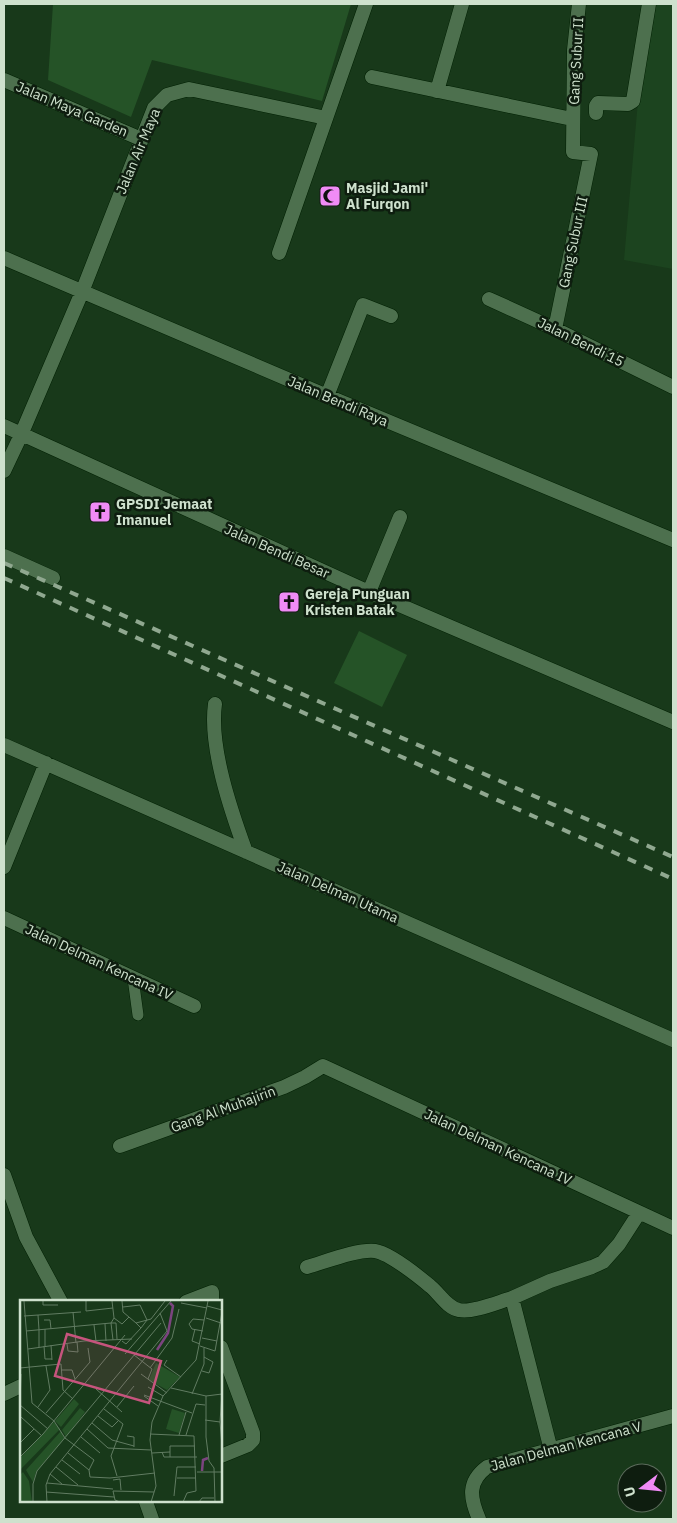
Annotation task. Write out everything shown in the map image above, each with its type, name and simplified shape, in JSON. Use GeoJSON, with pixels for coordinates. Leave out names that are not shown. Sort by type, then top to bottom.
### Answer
{"type":"FeatureCollection","features":[{"type":"Feature","properties":{"kind":"street"},"geometry":{"type":"LineString","coordinates":[[279,253],[366,4]]}},
{"type":"Feature","properties":{"kind":"street"},"geometry":{"type":"LineString","coordinates":[[437,90],[462,4]]}},
{"type":"Feature","properties":{"kind":"street","name":"Gang Subur II"},"geometry":{"type":"LineString","coordinates":[[579,4],[574,50],[572,152],[591,154]]}},
{"type":"Feature","properties":{"kind":"street"},"geometry":{"type":"LineString","coordinates":[[596,113],[598,103],[628,104],[632,101],[649,4]]}},
{"type":"Feature","properties":{"kind":"street"},"geometry":{"type":"LineString","coordinates":[[372,77],[572,119]]}},
{"type":"Feature","properties":{"kind":"street","name":"Jalan Maya Garden"},"geometry":{"type":"LineString","coordinates":[[4,80],[141,138]]}},
{"type":"Feature","properties":{"kind":"street","name":"Jalan Air Maya"},"geometry":{"type":"LineString","coordinates":[[4,471],[82,292],[154,108],[167,95],[189,90],[326,118]]}},
{"type":"Feature","properties":{"kind":"street","name":"Gang Subur III"},"geometry":{"type":"LineString","coordinates":[[555,329],[591,154]]}},
{"type":"Feature","properties":{"kind":"street","name":"Jalan Bendi Raya"},"geometry":{"type":"LineString","coordinates":[[4,258],[327,396],[673,540]]}},
{"type":"Feature","properties":{"kind":"street","name":"Jalan Bendi 15"},"geometry":{"type":"LineString","coordinates":[[489,299],[673,387]]}},
{"type":"Feature","properties":{"kind":"street"},"geometry":{"type":"LineString","coordinates":[[327,396],[363,305],[391,316]]}},
{"type":"Feature","properties":{"kind":"street","name":"Jalan Bendi Besar"},"geometry":{"type":"LineString","coordinates":[[4,426],[368,592],[673,722]]}},
{"type":"Feature","properties":{"kind":"street"},"geometry":{"type":"LineString","coordinates":[[368,592],[400,517]]}},
{"type":"Feature","properties":{"kind":"street"},"geometry":{"type":"LineString","coordinates":[[4,556],[53,578]]}},
{"type":"Feature","properties":{"kind":"street"},"geometry":{"type":"LineString","coordinates":[[215,704],[216,741],[225,786],[230,807],[246,852]]}},
{"type":"Feature","properties":{"kind":"street","name":"Jalan Delman Utama"},"geometry":{"type":"LineString","coordinates":[[4,745],[673,1040]]}},
{"type":"Feature","properties":{"kind":"street"},"geometry":{"type":"LineString","coordinates":[[4,867],[46,763]]}},
{"type":"Feature","properties":{"kind":"street","name":"Jalan Delman Kencana IV"},"geometry":{"type":"LineString","coordinates":[[4,918],[194,1006]]}},
{"type":"Feature","properties":{"kind":"street","name":"Jalan Delman Kencana IV"},"geometry":{"type":"LineString","coordinates":[[323,1066],[673,1228]]}},
{"type":"Feature","properties":{"kind":"street","name":"Gang Al Muhajirin"},"geometry":{"type":"LineString","coordinates":[[120,1146],[284,1087],[323,1066]]}},
{"type":"Feature","properties":{"kind":"street"},"geometry":{"type":"LineString","coordinates":[[4,1175],[26,1237],[60,1300]]}},
{"type":"Feature","properties":{"kind":"street"},"geometry":{"type":"LineString","coordinates":[[307,1266],[374,1251],[387,1255],[429,1285],[452,1308],[460,1311],[477,1309],[512,1298],[550,1281],[592,1268],[603,1262],[639,1213]]}},
{"type":"Feature","properties":{"kind":"street"},"geometry":{"type":"LineString","coordinates":[[196,1300],[212,1297]]}},
{"type":"Feature","properties":{"kind":"street"},"geometry":{"type":"LineString","coordinates":[[512,1298],[551,1450]]}},
{"type":"Feature","properties":{"kind":"street"},"geometry":{"type":"LineString","coordinates":[[222,1350],[253,1433],[253,1440],[248,1446],[222,1456]]}},
{"type":"Feature","properties":{"kind":"street"},"geometry":{"type":"LineString","coordinates":[[4,1394],[20,1386]]}},
{"type":"Feature","properties":{"kind":"street","name":"Jalan Delman Kencana V"},"geometry":{"type":"LineString","coordinates":[[478,1519],[471,1501],[472,1488],[481,1471],[487,1467],[673,1416]]}},
{"type":"Feature","properties":{"kind":"street"},"geometry":{"type":"LineString","coordinates":[[146,1503],[152,1519]]}},
{"type":"Feature","properties":{"kind":"lane"},"geometry":{"type":"LineString","coordinates":[[133,978],[138,1015]]}},
{"type":"Feature","properties":{"kind":"shaded area"},"geometry":{"type":"Polygon","coordinates":[[[53,4],[351,4],[322,101],[152,60],[131,117],[48,80],[53,4]]]}},
{"type":"Feature","properties":{"kind":"shaded area"},"geometry":{"type":"Polygon","coordinates":[[[649,4],[673,4],[673,269],[624,260],[638,101],[649,4]]]}},
{"type":"Feature","properties":{"kind":"shaded area"},"geometry":{"type":"Polygon","coordinates":[[[359,631],[407,655],[382,707],[334,683],[359,631]]]}},
{"type":"Feature","properties":{"kind":"railway"},"geometry":{"type":"LineString","coordinates":[[4,563],[673,857]]}},
{"type":"Feature","properties":{"kind":"railway"},"geometry":{"type":"LineString","coordinates":[[4,578],[673,879]]}},
{"type":"Feature","properties":{"kind":"place","name":"Masjid Jami' Al Furqon"},"geometry":{"type":"Point","coordinates":[330,196]}},
{"type":"Feature","properties":{"kind":"place","name":"GPSDI Jemaat Imanuel"},"geometry":{"type":"Point","coordinates":[100,512]}},
{"type":"Feature","properties":{"kind":"place","name":"Gereja Punguan Kristen Batak"},"geometry":{"type":"Point","coordinates":[289,602]}}]}
